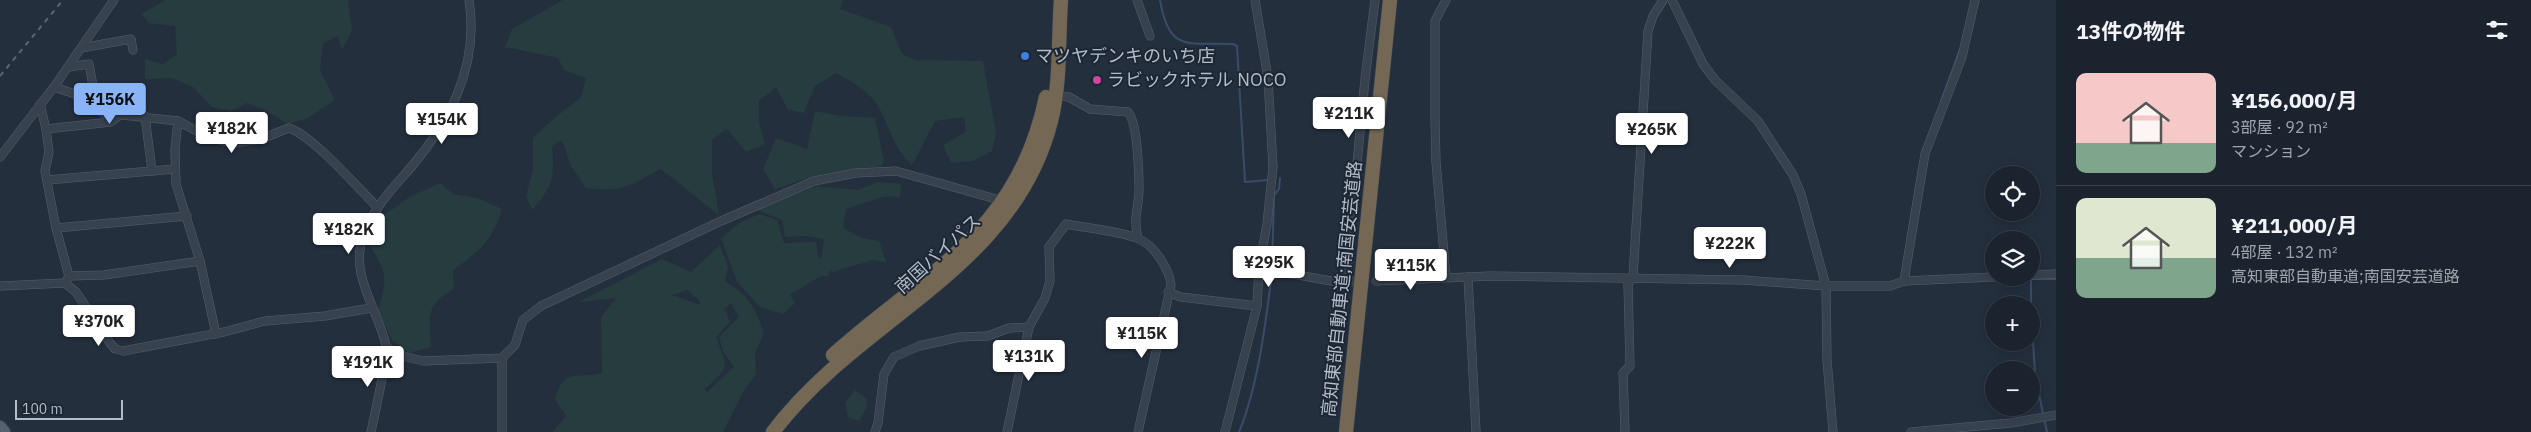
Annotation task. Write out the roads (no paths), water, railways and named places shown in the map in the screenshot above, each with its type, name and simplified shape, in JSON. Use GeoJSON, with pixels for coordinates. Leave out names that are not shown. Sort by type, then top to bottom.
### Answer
{"type":"FeatureCollection","features":[{"type":"Feature","properties":{"kind":"highway","name":"南国バイパス"},"geometry":{"type":"LineString","coordinates":[[773,432],[791,407],[831,368],[949,274],[991,234],[1015,202],[1030,173],[1051,122],[1052,0]]}},
{"type":"Feature","properties":{"kind":"highway","name":"南国バイパス"},"geometry":{"type":"LineString","coordinates":[[765,432],[793,395],[817,370],[856,335],[959,253],[988,223],[1003,202],[1033,146],[1051,95],[1061,0]]}},
{"type":"Feature","properties":{"kind":"highway","name":"高知東部自動車道;南国安芸道路"},"geometry":{"type":"LineString","coordinates":[[1346,432],[1390,0]]}},
{"type":"Feature","properties":{"kind":"main road"},"geometry":{"type":"LineString","coordinates":[[0,427],[4,432]]}},
{"type":"Feature","properties":{"kind":"street"},"geometry":{"type":"LineString","coordinates":[[0,157],[69,67],[114,0]]}},
{"type":"Feature","properties":{"kind":"street"},"geometry":{"type":"LineString","coordinates":[[371,432],[387,348],[371,308],[361,272],[362,240],[378,206],[438,133],[459,92],[470,49],[472,26],[469,0]]}},
{"type":"Feature","properties":{"kind":"street"},"geometry":{"type":"LineString","coordinates":[[1137,0],[1150,36]]}},
{"type":"Feature","properties":{"kind":"street"},"geometry":{"type":"LineString","coordinates":[[1225,432],[1257,306],[1259,268],[1267,224],[1272,167],[1268,78],[1255,0]]}},
{"type":"Feature","properties":{"kind":"street"},"geometry":{"type":"LineString","coordinates":[[1259,268],[1331,281],[1350,280],[1365,79],[1375,0]]}},
{"type":"Feature","properties":{"kind":"street"},"geometry":{"type":"LineString","coordinates":[[1446,0],[1436,21],[1435,80],[1436,162],[1446,277]]}},
{"type":"Feature","properties":{"kind":"street"},"geometry":{"type":"LineString","coordinates":[[1625,432],[1623,373],[1630,366],[1628,284],[1633,277],[1648,31],[1653,16],[1663,0]]}},
{"type":"Feature","properties":{"kind":"street"},"geometry":{"type":"LineString","coordinates":[[1672,0],[1708,72],[1721,87],[1751,113],[1797,182],[1826,286],[1827,360],[1833,432]]}},
{"type":"Feature","properties":{"kind":"street"},"geometry":{"type":"LineString","coordinates":[[1904,281],[1925,154],[1962,57],[1975,0]]}},
{"type":"Feature","properties":{"kind":"street"},"geometry":{"type":"LineString","coordinates":[[81,48],[131,39],[133,50]]}},
{"type":"Feature","properties":{"kind":"street"},"geometry":{"type":"LineString","coordinates":[[69,67],[89,64],[97,108]]}},
{"type":"Feature","properties":{"kind":"street"},"geometry":{"type":"LineString","coordinates":[[54,87],[75,94],[103,113],[178,120],[208,138],[235,143],[261,138],[289,128],[309,141],[378,206]]}},
{"type":"Feature","properties":{"kind":"street"},"geometry":{"type":"LineString","coordinates":[[1051,95],[1069,97],[1087,108],[1128,112],[1132,116],[1137,134],[1139,192],[1134,224],[1138,238]]}},
{"type":"Feature","properties":{"kind":"street"},"geometry":{"type":"LineString","coordinates":[[40,104],[49,152],[45,171],[67,280],[116,349],[122,351],[216,334],[265,321],[325,316],[371,308]]}},
{"type":"Feature","properties":{"kind":"street"},"geometry":{"type":"LineString","coordinates":[[46,129],[111,122],[120,116]]}},
{"type":"Feature","properties":{"kind":"street"},"geometry":{"type":"LineString","coordinates":[[145,116],[152,171]]}},
{"type":"Feature","properties":{"kind":"street"},"geometry":{"type":"LineString","coordinates":[[178,120],[176,184],[200,261],[216,334]]}},
{"type":"Feature","properties":{"kind":"street"},"geometry":{"type":"LineString","coordinates":[[47,180],[175,168]]}},
{"type":"Feature","properties":{"kind":"street"},"geometry":{"type":"LineString","coordinates":[[502,432],[502,358],[514,345],[523,320],[541,306],[805,184],[856,174],[896,171],[1003,202]]}},
{"type":"Feature","properties":{"kind":"street"},"geometry":{"type":"LineString","coordinates":[[56,228],[187,216]]}},
{"type":"Feature","properties":{"kind":"street"},"geometry":{"type":"LineString","coordinates":[[1008,432],[1029,327],[1045,298],[1050,281],[1049,246],[1066,224],[1138,238],[1144,242],[1165,266],[1170,286],[1138,432]]}},
{"type":"Feature","properties":{"kind":"street"},"geometry":{"type":"LineString","coordinates":[[0,286],[131,272],[200,261]]}},
{"type":"Feature","properties":{"kind":"street"},"geometry":{"type":"LineString","coordinates":[[2040,275],[2056,274]]}},
{"type":"Feature","properties":{"kind":"street"},"geometry":{"type":"LineString","coordinates":[[1376,281],[1446,277],[1633,277],[1769,281],[1826,286],[1890,286],[1904,281],[1985,277]]}},
{"type":"Feature","properties":{"kind":"street"},"geometry":{"type":"LineString","coordinates":[[1468,277],[1476,432]]}},
{"type":"Feature","properties":{"kind":"street"},"geometry":{"type":"LineString","coordinates":[[1168,292],[1181,297],[1257,306]]}},
{"type":"Feature","properties":{"kind":"street"},"geometry":{"type":"LineString","coordinates":[[874,432],[878,423],[884,374],[894,357],[919,346],[960,337],[988,336],[1009,328],[1029,327]]}},
{"type":"Feature","properties":{"kind":"street"},"geometry":{"type":"LineString","coordinates":[[387,348],[403,356],[423,361],[502,358]]}},
{"type":"Feature","properties":{"kind":"street"},"geometry":{"type":"LineString","coordinates":[[1911,432],[1944,430],[2053,416]]}},
{"type":"Feature","properties":{"kind":"waterway"},"geometry":{"type":"LineString","coordinates":[[1160,0],[1164,17],[1175,37],[1192,43],[1233,44],[1237,46],[1245,182],[1268,180]]}},
{"type":"Feature","properties":{"kind":"waterway"},"geometry":{"type":"LineString","coordinates":[[1941,101],[1960,49]]}},
{"type":"Feature","properties":{"kind":"waterway"},"geometry":{"type":"LineString","coordinates":[[1923,150],[1939,107]]}},
{"type":"Feature","properties":{"kind":"waterway"},"geometry":{"type":"LineString","coordinates":[[1902,273],[1919,169]]}},
{"type":"Feature","properties":{"kind":"waterway"},"geometry":{"type":"LineString","coordinates":[[1272,267],[1274,195],[1279,189],[1280,178]]}},
{"type":"Feature","properties":{"kind":"waterway"},"geometry":{"type":"LineString","coordinates":[[1239,432],[1246,414],[1256,375],[1272,272]]}},
{"type":"Feature","properties":{"kind":"waterway"},"geometry":{"type":"LineString","coordinates":[[2040,279],[2056,279]]}},
{"type":"Feature","properties":{"kind":"waterway"},"geometry":{"type":"LineString","coordinates":[[2031,286],[2031,296]]}},
{"type":"Feature","properties":{"kind":"waterway"},"geometry":{"type":"LineString","coordinates":[[2034,351],[2035,374],[2043,414]]}},
{"type":"Feature","properties":{"kind":"waterway"},"geometry":{"type":"LineString","coordinates":[[2044,418],[2047,432]]}},
{"type":"Feature","properties":{"kind":"railway"},"geometry":{"type":"LineString","coordinates":[[0,76],[63,0]]}},
{"type":"Feature","properties":{"kind":"place","name":"マツヤデンキのいち店"},"geometry":{"type":"Point","coordinates":[1025,56]}},
{"type":"Feature","properties":{"kind":"place","name":"ラビックホテル NOCO"},"geometry":{"type":"Point","coordinates":[1097,80]}}]}
